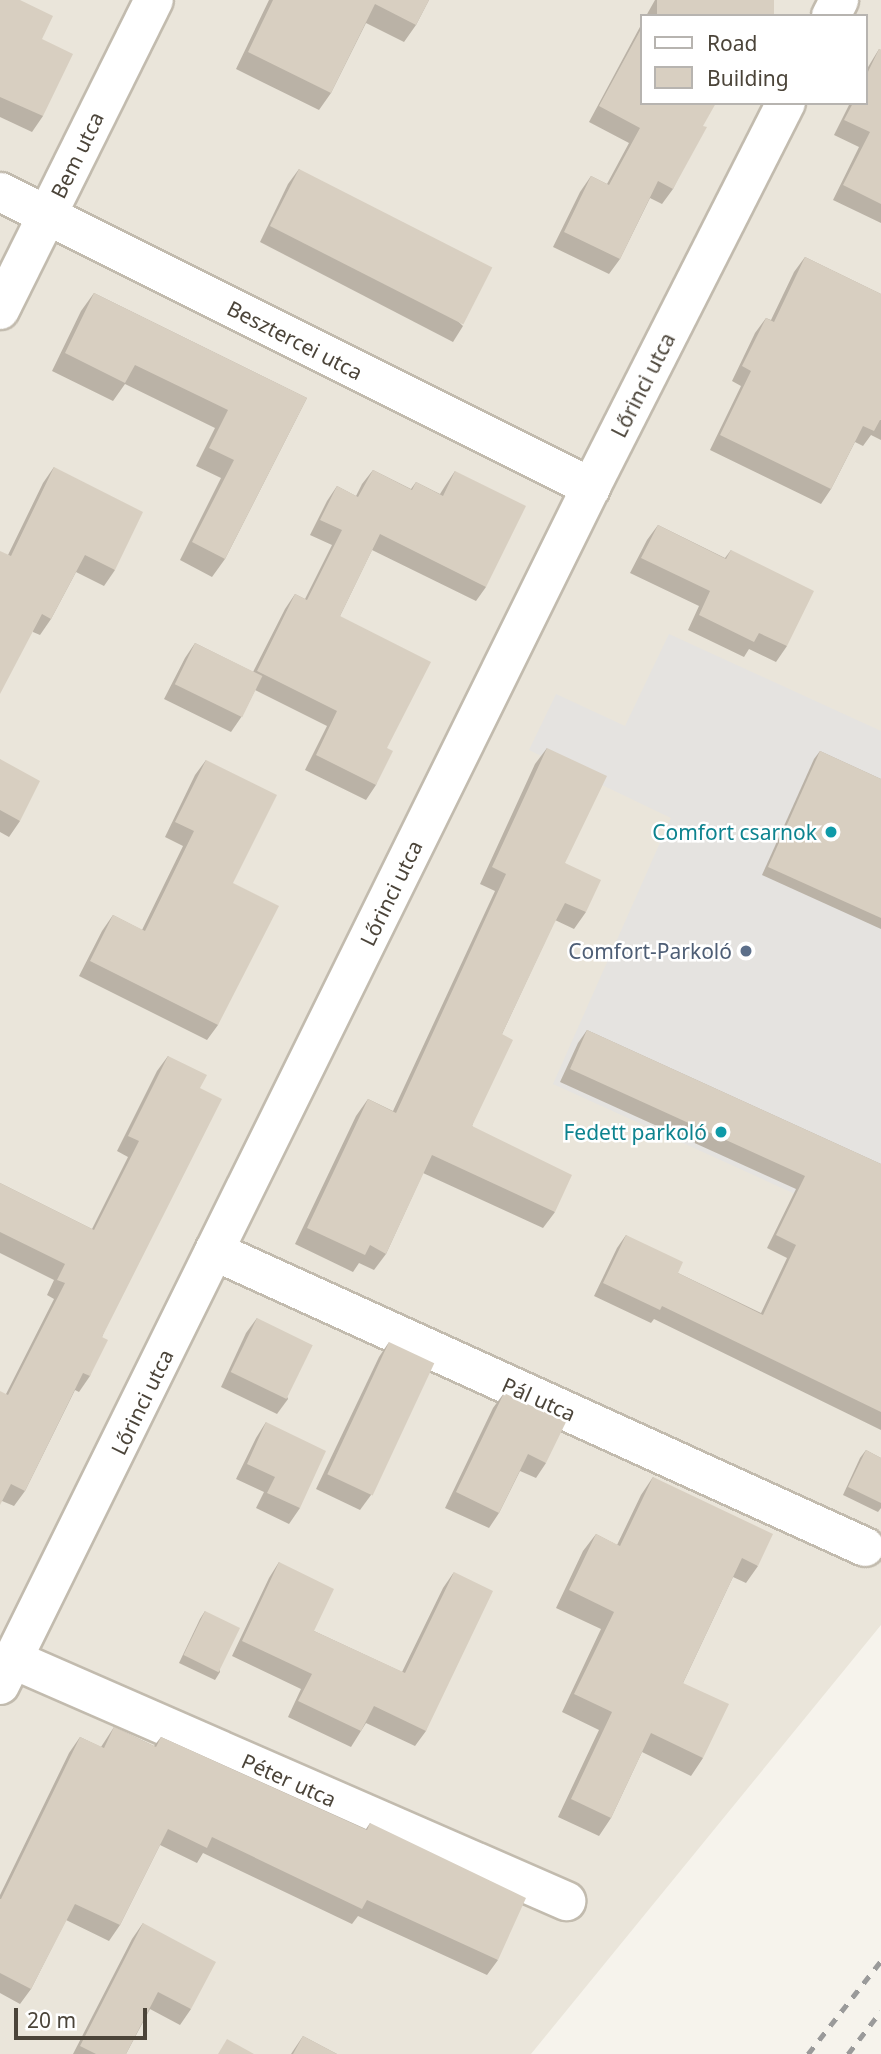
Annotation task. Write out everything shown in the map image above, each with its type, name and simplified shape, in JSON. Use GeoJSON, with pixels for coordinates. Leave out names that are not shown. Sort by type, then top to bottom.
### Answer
{"type":"FeatureCollection","features":[{"type":"Feature","properties":{"kind":"street","name":"Bem utca"},"geometry":{"type":"LineString","coordinates":[[0,310],[154,0]]}},
{"type":"Feature","properties":{"kind":"street","name":"Lőrinci utca"},"geometry":{"type":"LineString","coordinates":[[6,1672],[162,1363],[214,1251],[591,487],[785,105]]}},
{"type":"Feature","properties":{"kind":"street","name":"Besztercei utca"},"geometry":{"type":"LineString","coordinates":[[0,192],[591,487]]}},
{"type":"Feature","properties":{"kind":"street","name":"Pál utca"},"geometry":{"type":"LineString","coordinates":[[214,1251],[865,1547]]}},
{"type":"Feature","properties":{"kind":"street","name":"Péter utca"},"geometry":{"type":"LineString","coordinates":[[6,1672],[566,1900]]}},
{"type":"Feature","properties":{"kind":"shaded area"},"geometry":{"type":"Polygon","coordinates":[[[0,0],[881,0],[881,1625],[531,2054],[0,2054],[0,0]]]}},
{"type":"Feature","properties":{"kind":"shaded area","name":"Comfort-Parkoló"},"geometry":{"type":"Polygon","coordinates":[[[669,634],[881,731],[881,1233],[553,1084],[671,818],[529,750],[556,694],[625,726],[669,634]]]}},
{"type":"Feature","properties":{"kind":"building"},"geometry":{"type":"Polygon","coordinates":[[[0,0],[20,0],[53,16],[42,39],[73,54],[43,116],[0,97],[0,0]]]}},
{"type":"Feature","properties":{"kind":"building"},"geometry":{"type":"Polygon","coordinates":[[[273,0],[429,0],[416,25],[375,4],[331,93],[248,52],[273,0]]]}},
{"type":"Feature","properties":{"kind":"building"},"geometry":{"type":"Polygon","coordinates":[[[657,0],[774,0],[774,14],[657,14],[657,0]]]}},
{"type":"Feature","properties":{"kind":"building"},"geometry":{"type":"Polygon","coordinates":[[[640,31],[640,105],[715,105],[703,126],[707,127],[673,189],[658,181],[620,259],[564,232],[591,176],[609,185],[640,128],[599,106],[640,31]]]}},
{"type":"Feature","properties":{"kind":"building"},"geometry":{"type":"Polygon","coordinates":[[[879,49],[881,50],[881,204],[843,185],[870,132],[844,120],[852,105],[867,105],[867,74],[879,49]]]}},
{"type":"Feature","properties":{"kind":"building"},"geometry":{"type":"Polygon","coordinates":[[[299,169],[492,268],[463,325],[270,226],[299,169]]]}},
{"type":"Feature","properties":{"kind":"building"},"geometry":{"type":"Polygon","coordinates":[[[805,257],[881,294],[881,420],[874,431],[863,426],[831,489],[720,435],[751,371],[742,366],[766,318],[774,322],[805,257]]]}},
{"type":"Feature","properties":{"kind":"building"},"geometry":{"type":"Polygon","coordinates":[[[94,293],[307,398],[225,559],[192,542],[234,460],[209,448],[228,410],[135,365],[125,383],[65,353],[94,293]]]}},
{"type":"Feature","properties":{"kind":"building"},"geometry":{"type":"Polygon","coordinates":[[[54,467],[143,512],[115,570],[85,555],[51,619],[42,614],[0,694],[0,551],[11,556],[54,467]]]}},
{"type":"Feature","properties":{"kind":"building"},"geometry":{"type":"Polygon","coordinates":[[[373,470],[412,490],[416,482],[443,496],[455,471],[526,506],[486,587],[380,534],[340,616],[431,662],[387,748],[393,751],[376,785],[316,755],[337,711],[257,671],[295,594],[307,600],[342,530],[320,520],[337,486],[358,497],[373,470]]]}},
{"type":"Feature","properties":{"kind":"building"},"geometry":{"type":"Polygon","coordinates":[[[658,525],[726,559],[731,550],[814,591],[787,646],[759,633],[754,642],[699,615],[710,591],[641,558],[658,525]]]}},
{"type":"Feature","properties":{"kind":"building"},"geometry":{"type":"Polygon","coordinates":[[[195,643],[262,676],[242,717],[175,684],[195,643]]]}},
{"type":"Feature","properties":{"kind":"building"},"geometry":{"type":"Polygon","coordinates":[[[547,748],[607,776],[565,863],[601,880],[586,912],[565,903],[502,1034],[513,1040],[472,1126],[572,1175],[555,1212],[432,1155],[386,1254],[370,1245],[365,1255],[307,1228],[368,1099],[396,1113],[506,874],[492,867],[547,748]]]}},
{"type":"Feature","properties":{"kind":"building","name":"Comfort csarnok"},"geometry":{"type":"Polygon","coordinates":[[[820,751],[881,779],[881,918],[768,867],[820,751]]]}},
{"type":"Feature","properties":{"kind":"building"},"geometry":{"type":"Polygon","coordinates":[[[0,759],[40,781],[20,821],[0,810],[0,759]]]}},
{"type":"Feature","properties":{"kind":"building"},"geometry":{"type":"Polygon","coordinates":[[[206,760],[277,795],[233,883],[279,906],[218,1025],[90,961],[113,915],[145,931],[194,831],[175,822],[206,760]]]}},
{"type":"Feature","properties":{"kind":"building"},"geometry":{"type":"Polygon","coordinates":[[[587,1030],[881,1164],[881,1412],[662,1306],[660,1310],[603,1283],[626,1235],[683,1262],[678,1273],[763,1315],[796,1245],[776,1235],[805,1176],[570,1069],[587,1030]]]}},
{"type":"Feature","properties":{"kind":"building"},"geometry":{"type":"Polygon","coordinates":[[[168,1056],[207,1075],[200,1088],[222,1099],[102,1337],[108,1340],[90,1376],[83,1373],[25,1491],[11,1484],[0,1505],[0,1391],[8,1395],[65,1283],[57,1280],[65,1264],[0,1232],[0,1183],[94,1230],[139,1141],[128,1136],[168,1056]]]}},
{"type":"Feature","properties":{"kind":"building"},"geometry":{"type":"Polygon","coordinates":[[[257,1318],[313,1345],[286,1399],[231,1372],[257,1318]]]}},
{"type":"Feature","properties":{"kind":"building"},"geometry":{"type":"Polygon","coordinates":[[[389,1342],[434,1363],[373,1495],[327,1474],[389,1342]]]}},
{"type":"Feature","properties":{"kind":"building"},"geometry":{"type":"Polygon","coordinates":[[[504,1393],[566,1422],[546,1463],[528,1454],[499,1513],[456,1492],[504,1393]]]}},
{"type":"Feature","properties":{"kind":"building"},"geometry":{"type":"Polygon","coordinates":[[[266,1422],[326,1451],[300,1508],[267,1493],[275,1477],[247,1464],[266,1422]]]}},
{"type":"Feature","properties":{"kind":"building"},"geometry":{"type":"Polygon","coordinates":[[[866,1450],[881,1458],[881,1503],[848,1487],[866,1450]]]}},
{"type":"Feature","properties":{"kind":"building"},"geometry":{"type":"Polygon","coordinates":[[[653,1477],[773,1534],[758,1566],[742,1558],[683,1683],[729,1704],[703,1758],[651,1733],[611,1818],[571,1799],[612,1712],[574,1694],[614,1612],[569,1590],[596,1534],[620,1546],[653,1477]]]}},
{"type":"Feature","properties":{"kind":"building"},"geometry":{"type":"Polygon","coordinates":[[[279,1562],[334,1589],[314,1631],[405,1673],[454,1572],[493,1591],[426,1731],[374,1706],[361,1731],[298,1701],[312,1674],[242,1641],[279,1562]]]}},
{"type":"Feature","properties":{"kind":"building"},"geometry":{"type":"Polygon","coordinates":[[[205,1611],[240,1628],[219,1672],[184,1655],[205,1611]]]}},
{"type":"Feature","properties":{"kind":"building"},"geometry":{"type":"Polygon","coordinates":[[[114,1727],[156,1747],[161,1737],[367,1830],[370,1823],[526,1898],[498,1960],[367,1900],[362,1909],[212,1837],[207,1848],[168,1829],[120,1925],[75,1904],[31,1989],[0,1973],[0,1899],[80,1737],[104,1748],[114,1727]]]}},
{"type":"Feature","properties":{"kind":"building"},"geometry":{"type":"Polygon","coordinates":[[[143,1923],[216,1962],[191,2009],[158,1992],[126,2054],[96,2054],[80,2046],[143,1923]]]}},
{"type":"Feature","properties":{"kind":"building"},"geometry":{"type":"Polygon","coordinates":[[[303,2036],[337,2054],[293,2054],[303,2036]]]}},
{"type":"Feature","properties":{"kind":"building"},"geometry":{"type":"Polygon","coordinates":[[[227,2039],[254,2054],[218,2054],[227,2039]]]}},
{"type":"Feature","properties":{"kind":"railway"},"geometry":{"type":"LineString","coordinates":[[808,2054],[881,1961]]}},
{"type":"Feature","properties":{"kind":"railway"},"geometry":{"type":"LineString","coordinates":[[848,2054],[881,2011]]}},
{"type":"Feature","properties":{"kind":"place","name":"Comfort csarnok"},"geometry":{"type":"Point","coordinates":[831,832]}},
{"type":"Feature","properties":{"kind":"place","name":"Comfort-Parkoló"},"geometry":{"type":"Point","coordinates":[746,951]}},
{"type":"Feature","properties":{"kind":"place","name":"Fedett parkoló"},"geometry":{"type":"Point","coordinates":[721,1132]}}]}
